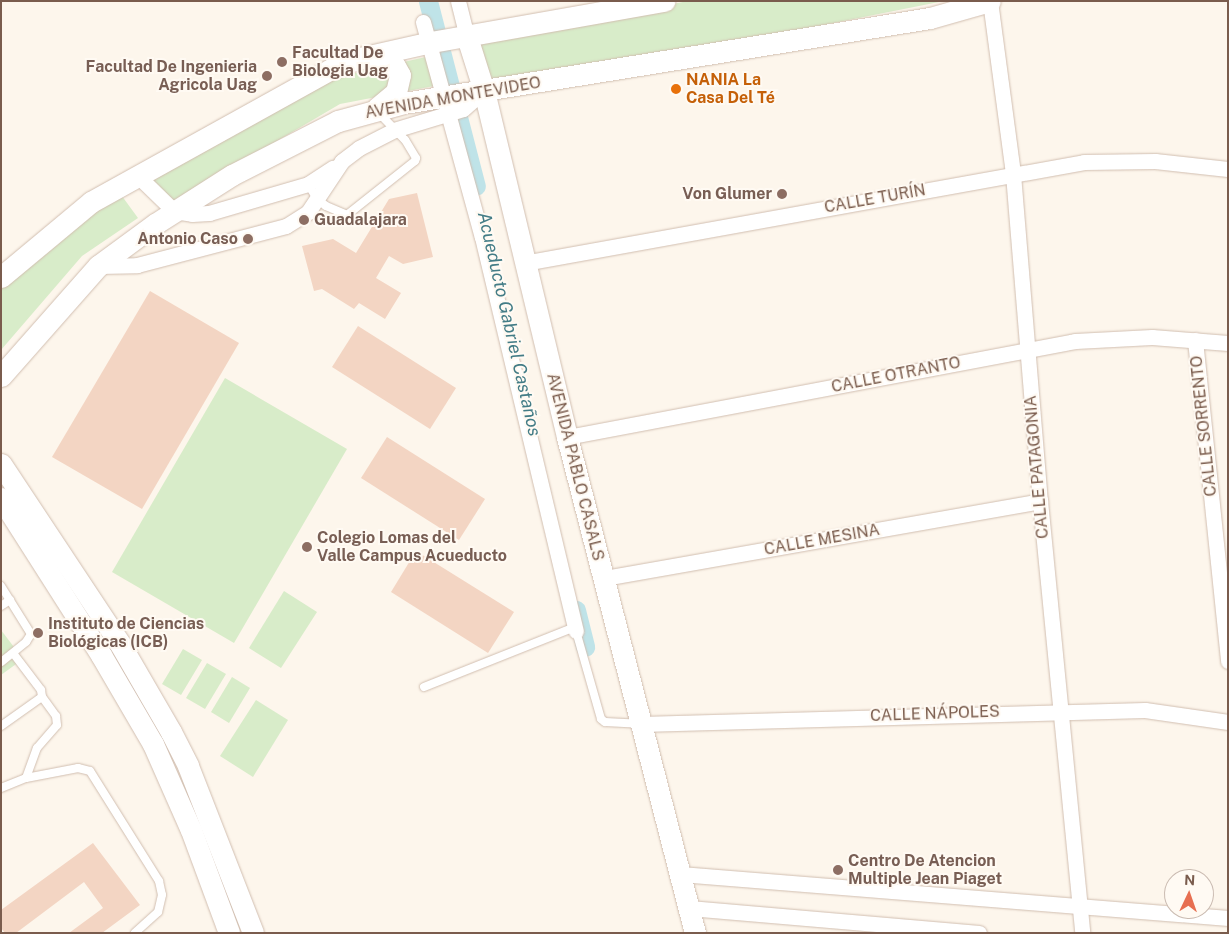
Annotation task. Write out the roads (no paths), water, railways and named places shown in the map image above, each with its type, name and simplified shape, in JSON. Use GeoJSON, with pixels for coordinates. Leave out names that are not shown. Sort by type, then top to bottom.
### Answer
{"type":"FeatureCollection","features":[{"type":"Feature","properties":{"kind":"street","name":"AVENIDA PABLO CASALS"},"geometry":{"type":"LineString","coordinates":[[458,1],[484,92],[567,438],[695,933]]}},
{"type":"Feature","properties":{"kind":"street"},"geometry":{"type":"LineString","coordinates":[[1,278],[70,217],[138,176],[331,69],[360,58],[429,43],[664,1]]}},
{"type":"Feature","properties":{"kind":"street","name":"AVENIDA MONTEVIDEO"},"geometry":{"type":"LineString","coordinates":[[1,376],[98,266],[174,212],[232,175],[338,121],[375,110],[446,105],[484,92],[930,18],[990,1]]}},
{"type":"Feature","properties":{"kind":"street","name":"CALLE PATAGONIA"},"geometry":{"type":"LineString","coordinates":[[990,1],[1013,174],[1040,501],[1082,933]]}},
{"type":"Feature","properties":{"kind":"street"},"geometry":{"type":"LineString","coordinates":[[424,22],[576,631]]}},
{"type":"Feature","properties":{"kind":"street"},"geometry":{"type":"LineString","coordinates":[[360,58],[386,61],[395,66],[400,75],[396,92],[375,110]]}},
{"type":"Feature","properties":{"kind":"street"},"geometry":{"type":"LineString","coordinates":[[138,176],[174,212],[209,213],[308,184],[394,130],[446,105]]}},
{"type":"Feature","properties":{"kind":"street"},"geometry":{"type":"LineString","coordinates":[[98,266],[137,265],[286,226],[308,212],[342,161]]}},
{"type":"Feature","properties":{"kind":"street","name":"CALLE TURÍN"},"geometry":{"type":"LineString","coordinates":[[524,263],[1084,162],[1155,162],[1228,170]]}},
{"type":"Feature","properties":{"kind":"street","name":"CALLE OTRANTO"},"geometry":{"type":"LineString","coordinates":[[567,438],[1027,350],[1108,337],[1228,343]]}},
{"type":"Feature","properties":{"kind":"street","name":"CALLE SORRENTO"},"geometry":{"type":"LineString","coordinates":[[1195,340],[1222,537],[1228,661]]}},
{"type":"Feature","properties":{"kind":"street"},"geometry":{"type":"LineString","coordinates":[[1,464],[120,644],[188,766],[253,933]]}},
{"type":"Feature","properties":{"kind":"street"},"geometry":{"type":"LineString","coordinates":[[1,498],[101,655],[168,774],[229,933]]}},
{"type":"Feature","properties":{"kind":"street","name":"CALLE MESINA"},"geometry":{"type":"LineString","coordinates":[[604,578],[1040,501]]}},
{"type":"Feature","properties":{"kind":"street","name":"CALLE NÁPOLES"},"geometry":{"type":"LineString","coordinates":[[641,724],[1061,710],[1145,710],[1228,722]]}},
{"type":"Feature","properties":{"kind":"street"},"geometry":{"type":"LineString","coordinates":[[168,774],[188,766]]}},
{"type":"Feature","properties":{"kind":"street"},"geometry":{"type":"LineString","coordinates":[[680,874],[1080,908],[1228,918]]}},
{"type":"Feature","properties":{"kind":"street"},"geometry":{"type":"LineString","coordinates":[[689,908],[979,933]]}},
{"type":"Feature","properties":{"kind":"lane"},"geometry":{"type":"LineString","coordinates":[[308,184],[317,198],[342,215],[354,213],[414,161],[416,158],[404,140],[375,110]]}},
{"type":"Feature","properties":{"kind":"lane"},"geometry":{"type":"LineString","coordinates":[[1,586],[31,634],[26,642],[1,662]]}},
{"type":"Feature","properties":{"kind":"lane"},"geometry":{"type":"LineString","coordinates":[[1,606],[10,600]]}},
{"type":"Feature","properties":{"kind":"lane"},"geometry":{"type":"LineString","coordinates":[[424,687],[562,630],[576,631],[601,719],[605,722],[641,724]]}},
{"type":"Feature","properties":{"kind":"lane"},"geometry":{"type":"LineString","coordinates":[[13,653],[41,690],[42,697],[56,716],[57,725],[37,748],[26,778]]}},
{"type":"Feature","properties":{"kind":"lane"},"geometry":{"type":"LineString","coordinates":[[1,726],[42,697]]}},
{"type":"Feature","properties":{"kind":"lane"},"geometry":{"type":"LineString","coordinates":[[1,788],[26,778],[78,768],[90,771],[159,882],[162,895],[158,912],[135,933]]}},
{"type":"Feature","properties":{"kind":"waterway","name":"Acueducto Gabriel Castaños"},"geometry":{"type":"LineString","coordinates":[[428,1],[476,186]]}},
{"type":"Feature","properties":{"kind":"waterway","name":"Acueducto Gabriel Castaños"},"geometry":{"type":"LineString","coordinates":[[576,610],[585,647]]}},
{"type":"Feature","properties":{"kind":"place","name":"Facultad De Biologia Uag"},"geometry":{"type":"Point","coordinates":[282,62]}},
{"type":"Feature","properties":{"kind":"place","name":"Facultad De Ingenieria Agricola Uag"},"geometry":{"type":"Point","coordinates":[267,76]}},
{"type":"Feature","properties":{"kind":"place","name":"NANIA La Casa Del Té"},"geometry":{"type":"Point","coordinates":[676,89]}},
{"type":"Feature","properties":{"kind":"place","name":"Von Glumer"},"geometry":{"type":"Point","coordinates":[782,194]}},
{"type":"Feature","properties":{"kind":"place","name":"Guadalajara"},"geometry":{"type":"Point","coordinates":[304,220]}},
{"type":"Feature","properties":{"kind":"place","name":"Antonio Caso"},"geometry":{"type":"Point","coordinates":[248,239]}},
{"type":"Feature","properties":{"kind":"place","name":"Colegio Lomas del Valle Campus Acueducto"},"geometry":{"type":"Point","coordinates":[307,547]}},
{"type":"Feature","properties":{"kind":"place","name":"Instituto de Ciencias Biológicas (ICB)"},"geometry":{"type":"Point","coordinates":[38,633]}},
{"type":"Feature","properties":{"kind":"place","name":"Centro De Atencion Multiple Jean Piaget"},"geometry":{"type":"Point","coordinates":[838,870]}}]}
